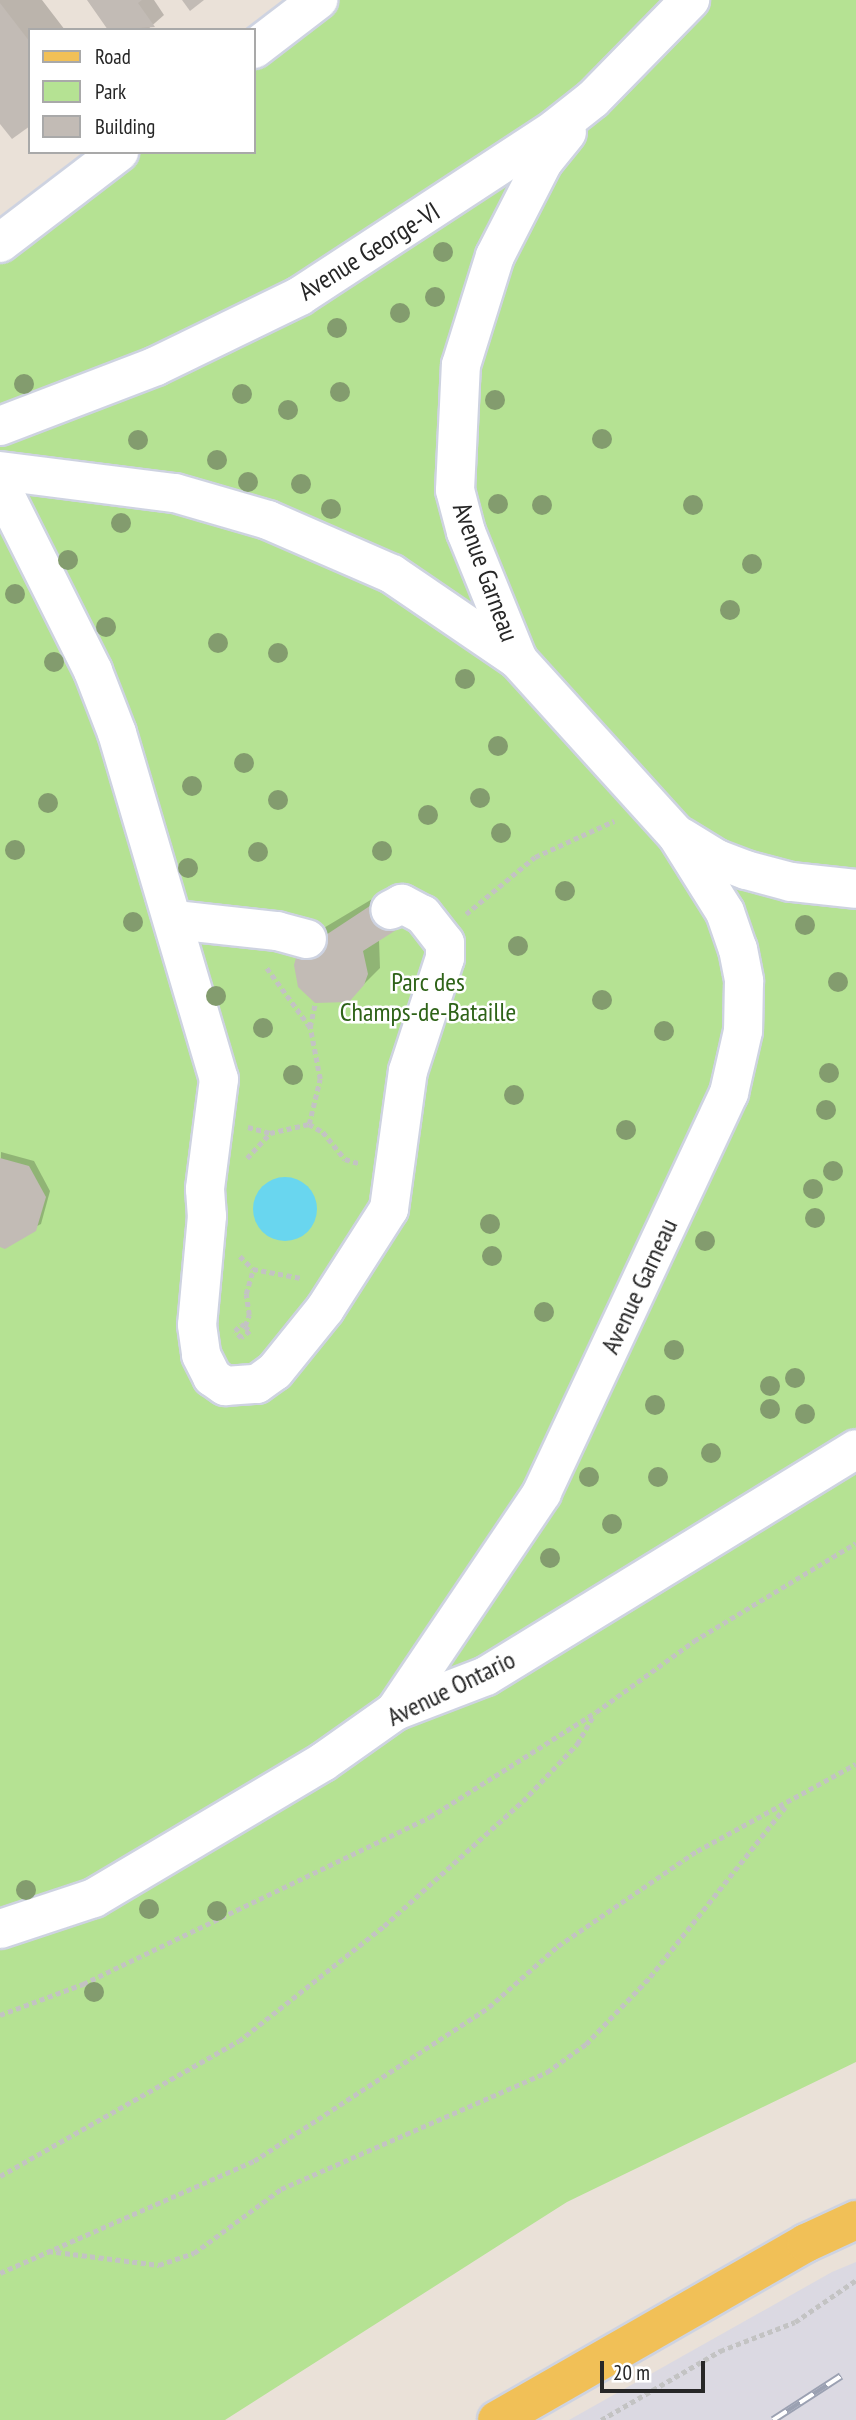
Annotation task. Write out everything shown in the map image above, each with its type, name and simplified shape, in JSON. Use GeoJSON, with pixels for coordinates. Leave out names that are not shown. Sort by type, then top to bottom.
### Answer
{"type":"FeatureCollection","features":[{"type":"Feature","properties":{"kind":"main road"},"geometry":{"type":"LineString","coordinates":[[496,2420],[806,2243],[856,2220]]}},
{"type":"Feature","properties":{"kind":"street","name":"Avenue George-VI"},"geometry":{"type":"LineString","coordinates":[[0,426],[156,366],[300,296],[544,137],[593,99],[690,0]]}},
{"type":"Feature","properties":{"kind":"street"},"geometry":{"type":"LineString","coordinates":[[256,47],[315,1]]}},
{"type":"Feature","properties":{"kind":"street","name":"Avenue Garneau"},"geometry":{"type":"LineString","coordinates":[[519,660],[466,532],[455,490],[461,365],[495,256],[542,162],[593,99]]}},
{"type":"Feature","properties":{"kind":"street"},"geometry":{"type":"LineString","coordinates":[[0,243],[116,154]]}},
{"type":"Feature","properties":{"kind":"street","name":"Avenue Garneau"},"geometry":{"type":"LineString","coordinates":[[0,471],[175,493],[268,520],[392,575],[519,660],[676,834],[725,912],[742,970],[743,1031],[729,1093],[542,1493],[395,1711]]}},
{"type":"Feature","properties":{"kind":"street"},"geometry":{"type":"LineString","coordinates":[[0,485],[93,671],[175,920],[219,1079],[205,1189],[207,1216],[197,1325],[201,1355],[212,1377],[225,1386],[257,1384],[275,1371],[325,1309],[389,1209],[408,1071],[445,958],[445,943],[423,915],[402,904],[390,910]]}},
{"type":"Feature","properties":{"kind":"street","name":"Avenue Garneau"},"geometry":{"type":"LineString","coordinates":[[676,834],[717,859],[746,870],[791,882],[856,888]]}},
{"type":"Feature","properties":{"kind":"street"},"geometry":{"type":"LineString","coordinates":[[175,920],[277,931],[307,939]]}},
{"type":"Feature","properties":{"kind":"street","name":"Avenue Ontario"},"geometry":{"type":"LineString","coordinates":[[0,1929],[94,1898],[291,1782],[395,1711],[486,1676],[856,1449]]}},
{"type":"Feature","properties":{"kind":"path"},"geometry":{"type":"LineString","coordinates":[[445,943],[473,905],[535,857],[651,805]]}},
{"type":"Feature","properties":{"kind":"path"},"geometry":{"type":"LineString","coordinates":[[259,962],[310,1027]]}},
{"type":"Feature","properties":{"kind":"path"},"geometry":{"type":"LineString","coordinates":[[309,1124],[320,1079],[310,1027],[315,1003]]}},
{"type":"Feature","properties":{"kind":"path"},"geometry":{"type":"LineString","coordinates":[[217,1094],[236,1119],[253,1130],[270,1133],[309,1124]]}},
{"type":"Feature","properties":{"kind":"path"},"geometry":{"type":"LineString","coordinates":[[309,1124],[352,1161],[374,1163],[397,1153]]}},
{"type":"Feature","properties":{"kind":"path"},"geometry":{"type":"LineString","coordinates":[[244,1161],[270,1133]]}},
{"type":"Feature","properties":{"kind":"path"},"geometry":{"type":"LineString","coordinates":[[233,1248],[253,1269],[306,1279]]}},
{"type":"Feature","properties":{"kind":"path"},"geometry":{"type":"LineString","coordinates":[[245,1326],[249,1315],[246,1294],[253,1269]]}},
{"type":"Feature","properties":{"kind":"path"},"geometry":{"type":"LineString","coordinates":[[0,2015],[83,1983],[430,1817],[596,1712],[694,1641],[856,1543]]}},
{"type":"Feature","properties":{"kind":"path"},"geometry":{"type":"LineString","coordinates":[[0,2176],[239,2041],[384,1926],[523,1801],[577,1744],[596,1712]]}},
{"type":"Feature","properties":{"kind":"path"},"geometry":{"type":"LineString","coordinates":[[0,2273],[254,2161],[489,2007],[558,1946],[697,1851],[856,1764]]}},
{"type":"Feature","properties":{"kind":"path"},"geometry":{"type":"LineString","coordinates":[[47,2251],[159,2264],[194,2253],[281,2189],[547,2072],[586,2044],[650,1977],[787,1804]]}},
{"type":"Feature","properties":{"kind":"path"},"geometry":{"type":"LineString","coordinates":[[601,2420],[720,2351],[794,2322],[856,2280]]}},
{"type":"Feature","properties":{"kind":"shaded area"},"geometry":{"type":"Polygon","coordinates":[[[856,2262],[856,2420],[569,2420],[832,2272],[856,2262]]]}},
{"type":"Feature","properties":{"kind":"green space","name":"Parc des Champs-de-Bataille"},"geometry":{"type":"Polygon","coordinates":[[[318,0],[856,0],[856,2062],[567,2202],[225,2420],[0,2420],[0,243],[116,154],[256,154],[256,47],[318,0]]]}},
{"type":"Feature","properties":{"kind":"water"},"geometry":{"type":"Polygon","coordinates":[[[279,1177],[291,1177],[308,1186],[315,1197],[315,1221],[308,1232],[291,1241],[279,1241],[267,1236],[258,1227],[253,1215],[253,1203],[258,1191],[267,1182],[279,1177]]]}},
{"type":"Feature","properties":{"kind":"building"},"geometry":{"type":"Polygon","coordinates":[[[87,0],[142,0],[138,3],[155,27],[139,28],[107,28],[87,0]]]}},
{"type":"Feature","properties":{"kind":"building"},"geometry":{"type":"Polygon","coordinates":[[[182,0],[204,0],[190,11],[182,0]]]}},
{"type":"Feature","properties":{"kind":"building"},"geometry":{"type":"Polygon","coordinates":[[[0,3],[28,39],[28,127],[12,139],[0,124],[0,3]]]}},
{"type":"Feature","properties":{"kind":"building"},"geometry":{"type":"Polygon","coordinates":[[[382,898],[401,927],[363,951],[368,974],[364,985],[349,1002],[315,1003],[298,987],[294,965],[297,954],[382,898]]]}},
{"type":"Feature","properties":{"kind":"building"},"geometry":{"type":"Polygon","coordinates":[[[0,1158],[29,1166],[46,1197],[36,1231],[5,1249],[0,1247],[0,1158]]]}},
{"type":"Feature","properties":{"kind":"railway"},"geometry":{"type":"LineString","coordinates":[[773,2420],[841,2376]]}}]}
